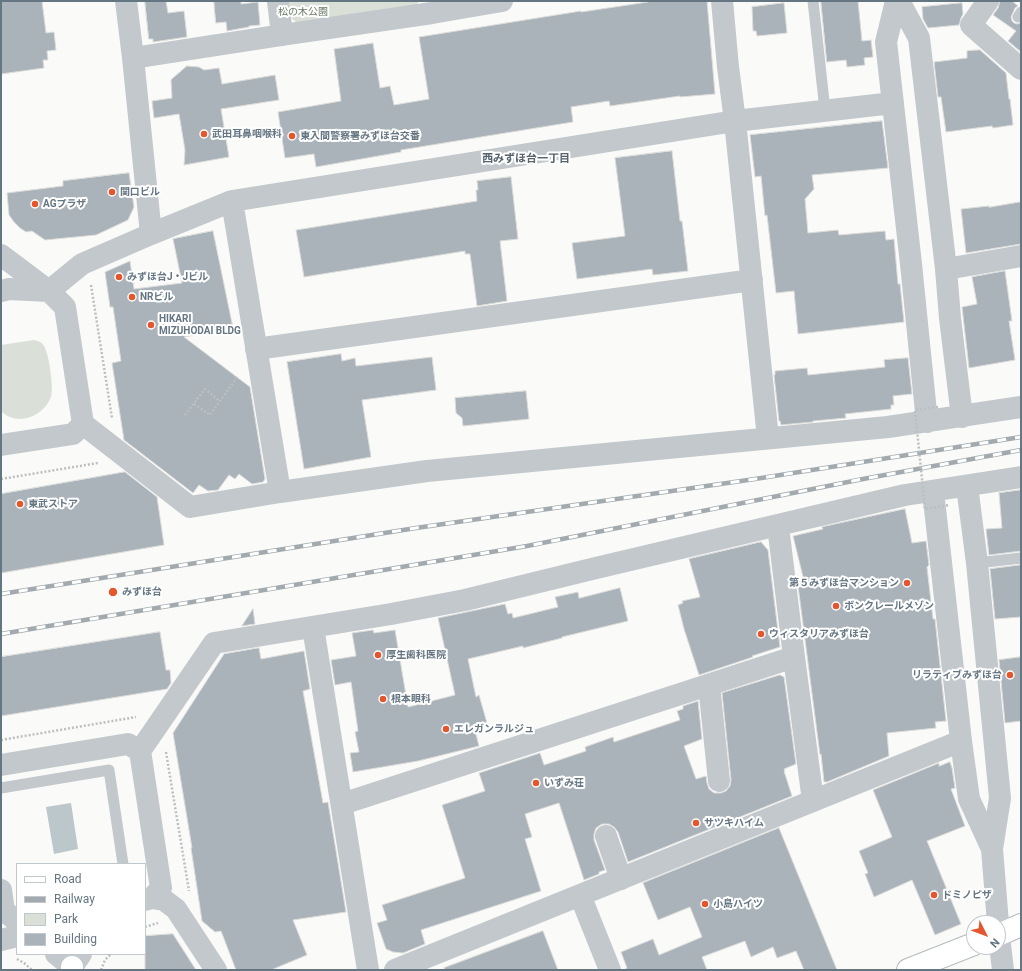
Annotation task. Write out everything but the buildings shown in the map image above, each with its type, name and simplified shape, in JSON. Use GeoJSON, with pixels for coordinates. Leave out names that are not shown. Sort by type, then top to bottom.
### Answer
{"type":"FeatureCollection","features":[{"type":"Feature","properties":{"kind":"main road"},"geometry":{"type":"LineString","coordinates":[[1006,932],[1021,926]]}},
{"type":"Feature","properties":{"kind":"main road"},"geometry":{"type":"LineString","coordinates":[[908,970],[966,947]]}},
{"type":"Feature","properties":{"kind":"street"},"geometry":{"type":"LineString","coordinates":[[126,1],[151,234]]}},
{"type":"Feature","properties":{"kind":"street"},"geometry":{"type":"LineString","coordinates":[[278,1],[282,35]]}},
{"type":"Feature","properties":{"kind":"street"},"geometry":{"type":"LineString","coordinates":[[133,58],[282,35],[431,7],[502,1]]}},
{"type":"Feature","properties":{"kind":"street"},"geometry":{"type":"LineString","coordinates":[[722,1],[768,438]]}},
{"type":"Feature","properties":{"kind":"street"},"geometry":{"type":"LineString","coordinates":[[898,1],[886,42],[912,271],[933,415]]}},
{"type":"Feature","properties":{"kind":"street"},"geometry":{"type":"LineString","coordinates":[[898,1],[919,38],[962,417]]}},
{"type":"Feature","properties":{"kind":"street"},"geometry":{"type":"LineString","coordinates":[[988,1],[971,25],[1021,69]]}},
{"type":"Feature","properties":{"kind":"street"},"geometry":{"type":"LineString","coordinates":[[1,291],[10,289],[49,291],[82,264],[232,201],[735,121],[893,103]]}},
{"type":"Feature","properties":{"kind":"street"},"geometry":{"type":"LineString","coordinates":[[232,201],[280,492]]}},
{"type":"Feature","properties":{"kind":"street"},"geometry":{"type":"LineString","coordinates":[[1,255],[49,291],[65,307],[83,424],[190,507],[280,492],[427,471],[888,428],[933,415],[962,417],[1021,408]]}},
{"type":"Feature","properties":{"kind":"street"},"geometry":{"type":"LineString","coordinates":[[946,269],[1021,256]]}},
{"type":"Feature","properties":{"kind":"street"},"geometry":{"type":"LineString","coordinates":[[256,350],[752,280]]}},
{"type":"Feature","properties":{"kind":"street"},"geometry":{"type":"LineString","coordinates":[[1,445],[73,434],[83,424]]}},
{"type":"Feature","properties":{"kind":"street"},"geometry":{"type":"LineString","coordinates":[[148,899],[161,888],[140,750],[214,643],[391,614],[465,600],[904,495],[1021,477]]}},
{"type":"Feature","properties":{"kind":"street"},"geometry":{"type":"LineString","coordinates":[[967,486],[977,563],[1000,798],[992,849],[997,915]]}},
{"type":"Feature","properties":{"kind":"street"},"geometry":{"type":"LineString","coordinates":[[933,491],[961,741],[969,799],[992,849]]}},
{"type":"Feature","properties":{"kind":"street"},"geometry":{"type":"LineString","coordinates":[[778,526],[813,801]]}},
{"type":"Feature","properties":{"kind":"street"},"geometry":{"type":"LineString","coordinates":[[313,627],[368,970]]}},
{"type":"Feature","properties":{"kind":"street"},"geometry":{"type":"LineString","coordinates":[[342,804],[794,657]]}},
{"type":"Feature","properties":{"kind":"street"},"geometry":{"type":"LineString","coordinates":[[709,684],[719,781]]}},
{"type":"Feature","properties":{"kind":"street"},"geometry":{"type":"LineString","coordinates":[[395,970],[961,741]]}},
{"type":"Feature","properties":{"kind":"street"},"geometry":{"type":"LineString","coordinates":[[1,765],[128,744],[140,750]]}},
{"type":"Feature","properties":{"kind":"street"},"geometry":{"type":"LineString","coordinates":[[606,836],[621,878]]}},
{"type":"Feature","properties":{"kind":"street"},"geometry":{"type":"LineString","coordinates":[[1,890],[4,911],[16,923]]}},
{"type":"Feature","properties":{"kind":"street"},"geometry":{"type":"LineString","coordinates":[[580,895],[610,970]]}},
{"type":"Feature","properties":{"kind":"street"},"geometry":{"type":"LineString","coordinates":[[148,899],[164,900],[176,909],[216,970]]}},
{"type":"Feature","properties":{"kind":"street"},"geometry":{"type":"LineString","coordinates":[[7,948],[16,926]]}},
{"type":"Feature","properties":{"kind":"street"},"geometry":{"type":"LineString","coordinates":[[1001,955],[1003,970]]}},
{"type":"Feature","properties":{"kind":"lane"},"geometry":{"type":"LineString","coordinates":[[814,1],[826,110]]}},
{"type":"Feature","properties":{"kind":"lane"},"geometry":{"type":"LineString","coordinates":[[977,563],[1021,558]]}},
{"type":"Feature","properties":{"kind":"lane"},"geometry":{"type":"LineString","coordinates":[[1,788],[108,770],[123,863]]}},
{"type":"Feature","properties":{"kind":"path"},"geometry":{"type":"LineString","coordinates":[[82,264],[90,278],[112,421]]}},
{"type":"Feature","properties":{"kind":"path"},"geometry":{"type":"LineString","coordinates":[[194,404],[210,415],[256,350]]}},
{"type":"Feature","properties":{"kind":"path"},"geometry":{"type":"LineString","coordinates":[[185,415],[205,389],[220,401]]}},
{"type":"Feature","properties":{"kind":"path"},"geometry":{"type":"LineString","coordinates":[[933,415],[915,410],[925,508],[949,505]]}},
{"type":"Feature","properties":{"kind":"path"},"geometry":{"type":"LineString","coordinates":[[1,479],[103,463]]}},
{"type":"Feature","properties":{"kind":"path"},"geometry":{"type":"LineString","coordinates":[[1,740],[141,716]]}},
{"type":"Feature","properties":{"kind":"path"},"geometry":{"type":"LineString","coordinates":[[7,948],[32,970]]}},
{"type":"Feature","properties":{"kind":"path"},"geometry":{"type":"LineString","coordinates":[[101,970],[105,960],[110,955]]}},
{"type":"Feature","properties":{"kind":"green space","name":"松の木公園"},"geometry":{"type":"Polygon","coordinates":[[[289,1],[419,1],[416,6],[300,25],[292,19],[289,1]]]}},
{"type":"Feature","properties":{"kind":"green space"},"geometry":{"type":"Polygon","coordinates":[[[34,340],[42,344],[46,350],[51,380],[51,397],[42,410],[29,418],[22,419],[7,416],[1,411],[1,345],[34,340]]]}},
{"type":"Feature","properties":{"kind":"shaded area"},"geometry":{"type":"Polygon","coordinates":[[[71,803],[78,849],[54,854],[46,807],[71,803]]]}},
{"type":"Feature","properties":{"kind":"railway"},"geometry":{"type":"LineString","coordinates":[[1,594],[416,528],[755,479],[1021,437]]}},
{"type":"Feature","properties":{"kind":"railway"},"geometry":{"type":"LineString","coordinates":[[1,634],[527,546],[863,479],[1021,450]]}},
{"type":"Feature","properties":{"kind":"place","name":"武田耳鼻咽喉科"},"geometry":{"type":"Point","coordinates":[204,134]}},
{"type":"Feature","properties":{"kind":"place","name":"東入間警察署みずほ台交番"},"geometry":{"type":"Point","coordinates":[292,136]}},
{"type":"Feature","properties":{"kind":"place","name":"関口ビル"},"geometry":{"type":"Point","coordinates":[112,192]}},
{"type":"Feature","properties":{"kind":"place","name":"AGプラザ"},"geometry":{"type":"Point","coordinates":[35,204]}},
{"type":"Feature","properties":{"kind":"place","name":"みずほ台J・Jビル"},"geometry":{"type":"Point","coordinates":[119,277]}},
{"type":"Feature","properties":{"kind":"place","name":"NRビル"},"geometry":{"type":"Point","coordinates":[132,297]}},
{"type":"Feature","properties":{"kind":"place","name":"HIKARI MIZUHODAI BLDG"},"geometry":{"type":"Point","coordinates":[151,325]}},
{"type":"Feature","properties":{"kind":"place","name":"東武ストア"},"geometry":{"type":"Point","coordinates":[20,504]}},
{"type":"Feature","properties":{"kind":"place","name":"第５みずほ台マンション"},"geometry":{"type":"Point","coordinates":[907,583]}},
{"type":"Feature","properties":{"kind":"place","name":"みずほ台"},"geometry":{"type":"Point","coordinates":[113,592]}},
{"type":"Feature","properties":{"kind":"place","name":"ボンクレールメゾン"},"geometry":{"type":"Point","coordinates":[836,606]}},
{"type":"Feature","properties":{"kind":"place","name":"ウィスタリアみずほ台"},"geometry":{"type":"Point","coordinates":[761,634]}},
{"type":"Feature","properties":{"kind":"place","name":"厚生歯科医院"},"geometry":{"type":"Point","coordinates":[378,655]}},
{"type":"Feature","properties":{"kind":"place","name":"リラティブみずほ台"},"geometry":{"type":"Point","coordinates":[1010,675]}},
{"type":"Feature","properties":{"kind":"place","name":"根本眼科"},"geometry":{"type":"Point","coordinates":[383,699]}},
{"type":"Feature","properties":{"kind":"place","name":"エレガンラルジュ"},"geometry":{"type":"Point","coordinates":[446,729]}},
{"type":"Feature","properties":{"kind":"place","name":"いずみ荘"},"geometry":{"type":"Point","coordinates":[536,783]}},
{"type":"Feature","properties":{"kind":"place","name":"サツキハイム"},"geometry":{"type":"Point","coordinates":[696,823]}},
{"type":"Feature","properties":{"kind":"place","name":"ドミノピザ"},"geometry":{"type":"Point","coordinates":[934,895]}},
{"type":"Feature","properties":{"kind":"place","name":"小島ハイツ"},"geometry":{"type":"Point","coordinates":[705,904]}},
{"type":"Feature","properties":{"kind":"district","name":"西みずほ台一丁目"},"geometry":{"type":"Point","coordinates":[526,159]}}]}
